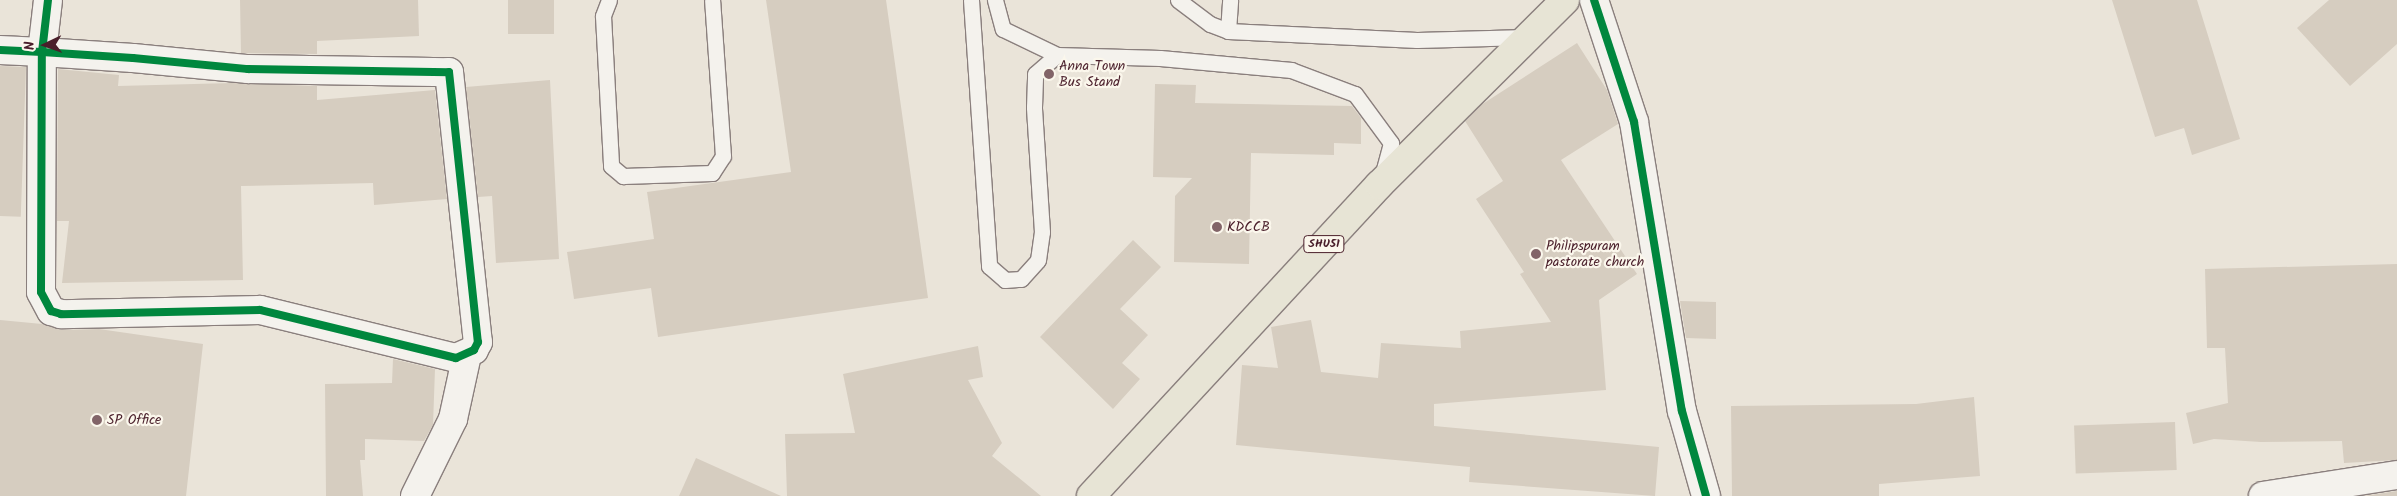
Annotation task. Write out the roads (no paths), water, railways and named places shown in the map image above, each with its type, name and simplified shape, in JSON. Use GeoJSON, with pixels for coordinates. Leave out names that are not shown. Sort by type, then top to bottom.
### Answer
{"type":"FeatureCollection","features":[{"type":"Feature","properties":{"kind":"main road","name":"SHU51"},"geometry":{"type":"LineString","coordinates":[[1091,496],[1379,185],[1564,0]]}},
{"type":"Feature","properties":{"kind":"street"},"geometry":{"type":"LineString","coordinates":[[48,0],[42,52],[41,292],[51,311],[61,314],[260,310],[456,358],[467,355]]}},
{"type":"Feature","properties":{"kind":"street"},"geometry":{"type":"LineString","coordinates":[[1594,0],[1634,122],[1682,411],[1706,496]]}},
{"type":"Feature","properties":{"kind":"street"},"geometry":{"type":"LineString","coordinates":[[0,50],[248,69],[449,72],[478,342],[467,355],[453,419],[415,496]]}},
{"type":"Feature","properties":{"kind":"street"},"geometry":{"type":"LineString","coordinates":[[2263,496],[2397,475]]}},
{"type":"Feature","properties":{"kind":"lane"},"geometry":{"type":"LineString","coordinates":[[609,0],[603,16],[611,166],[623,176],[712,173],[723,156],[712,0]]}},
{"type":"Feature","properties":{"kind":"lane"},"geometry":{"type":"LineString","coordinates":[[971,0],[989,266],[1006,280],[1022,279],[1038,260],[1042,232],[1034,107],[1035,74],[1057,55]]}},
{"type":"Feature","properties":{"kind":"lane"},"geometry":{"type":"LineString","coordinates":[[995,0],[1004,29],[1057,55],[1160,58],[1290,70],[1355,94],[1391,143],[1379,185]]}},
{"type":"Feature","properties":{"kind":"lane"},"geometry":{"type":"LineString","coordinates":[[1178,0],[1210,24],[1228,31],[1417,40],[1526,37]]}},
{"type":"Feature","properties":{"kind":"lane"},"geometry":{"type":"LineString","coordinates":[[1228,31],[1230,0]]}},
{"type":"Feature","properties":{"kind":"place","name":"Anna Town Bus Stand"},"geometry":{"type":"Point","coordinates":[1049,74]}},
{"type":"Feature","properties":{"kind":"place","name":"KDCCB"},"geometry":{"type":"Point","coordinates":[1217,227]}},
{"type":"Feature","properties":{"kind":"place","name":"Philipspuram pastorate church"},"geometry":{"type":"Point","coordinates":[1536,254]}},
{"type":"Feature","properties":{"kind":"place","name":"SP Office"},"geometry":{"type":"Point","coordinates":[97,420]}}]}
